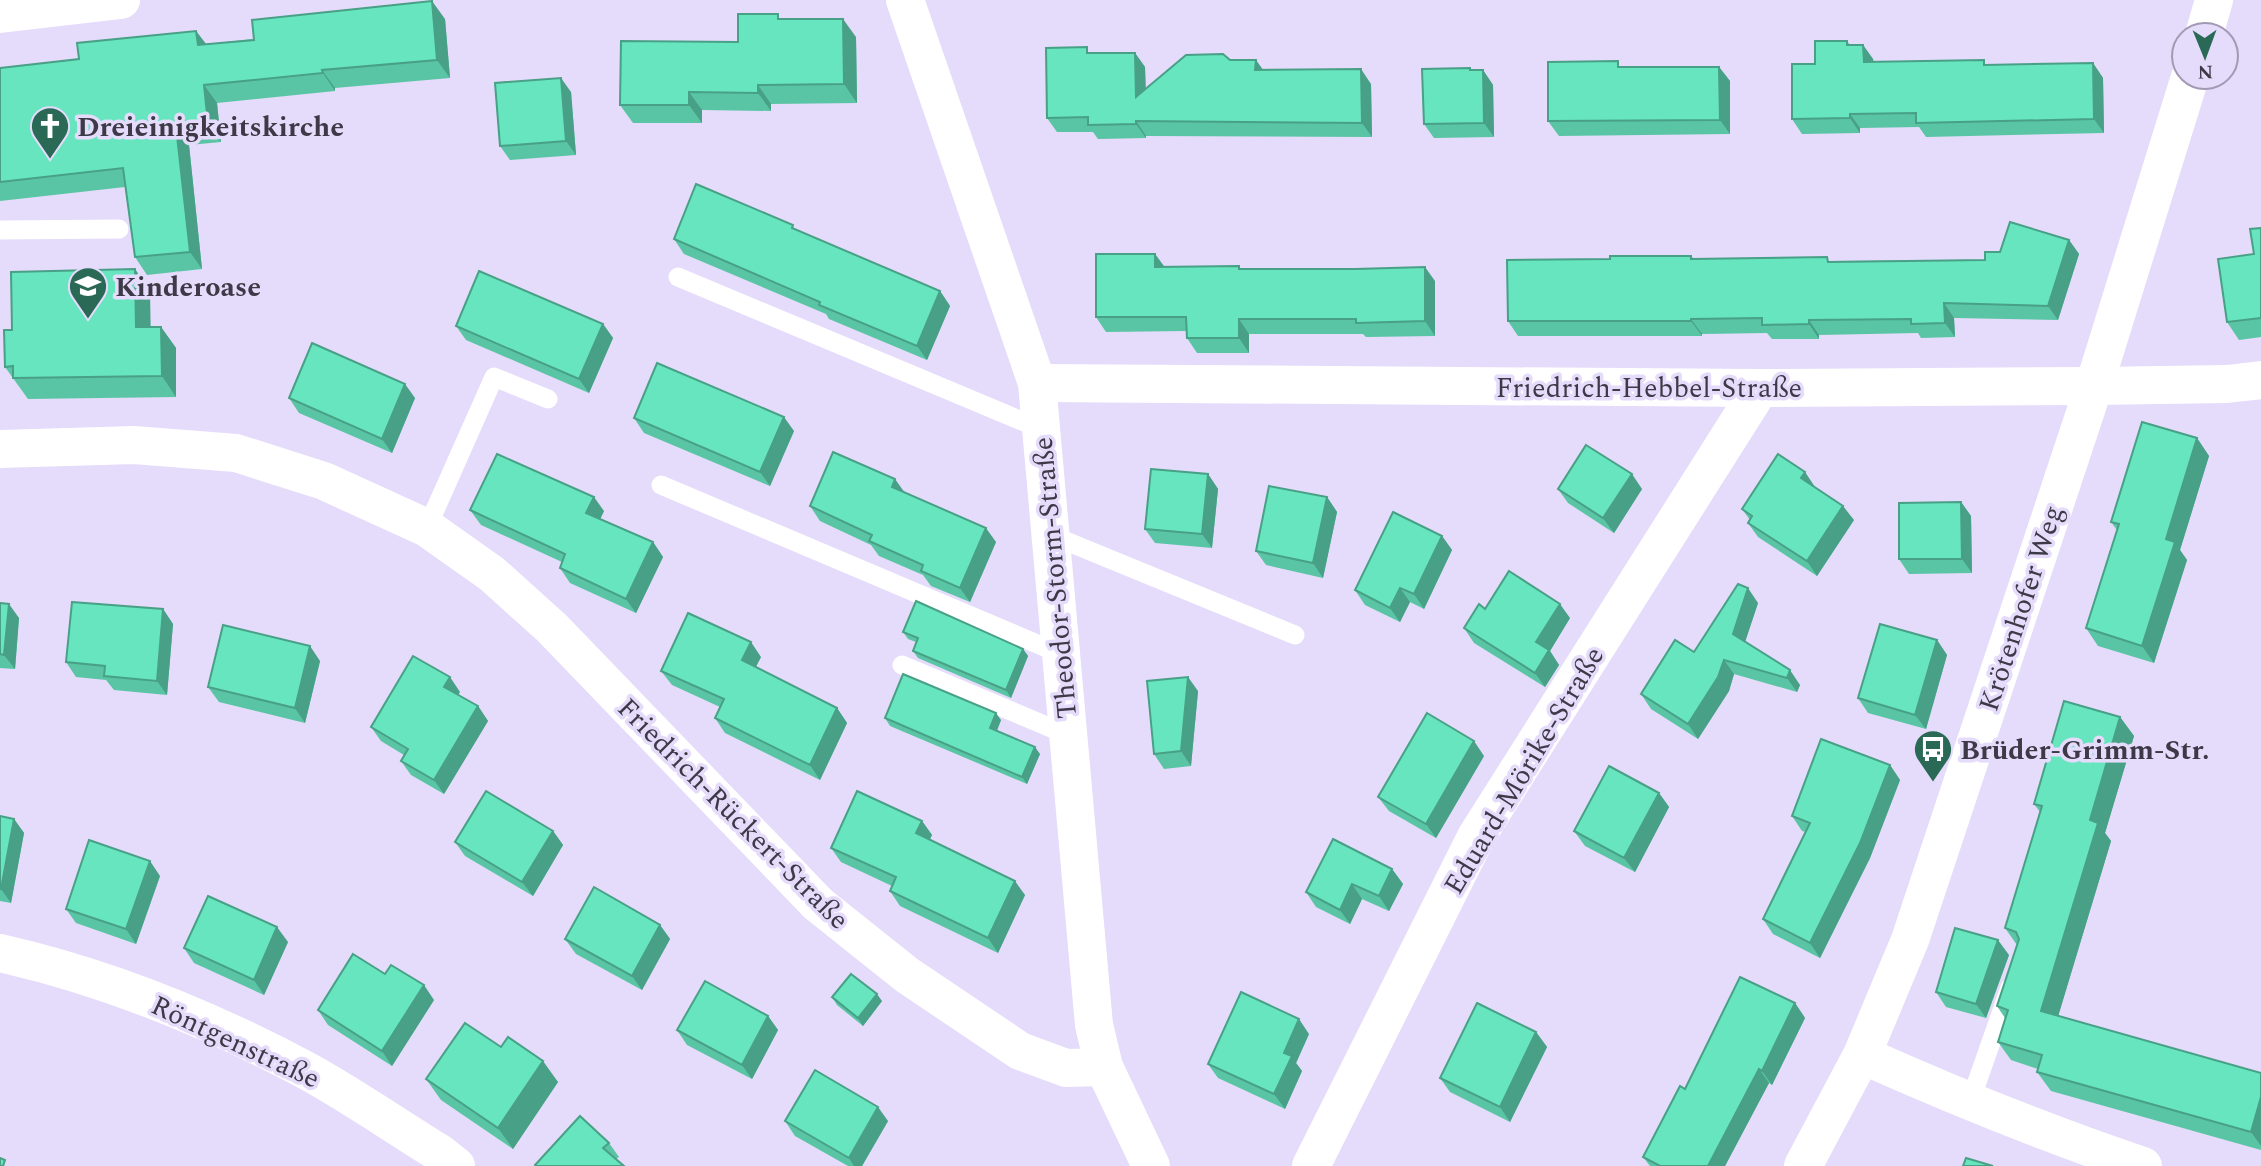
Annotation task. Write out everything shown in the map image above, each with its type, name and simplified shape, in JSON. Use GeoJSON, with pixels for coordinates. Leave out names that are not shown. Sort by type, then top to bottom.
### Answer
{"type":"FeatureCollection","features":[{"type":"Feature","properties":{"kind":"street"},"geometry":{"type":"LineString","coordinates":[[0,14],[121,0]]}},
{"type":"Feature","properties":{"kind":"street","name":"Theodor-Storm-Straße"},"geometry":{"type":"LineString","coordinates":[[905,0],[1037,383],[1094,1025],[1104,1068],[1151,1166]]}},
{"type":"Feature","properties":{"kind":"street"},"geometry":{"type":"LineString","coordinates":[[2208,21],[2214,0]]}},
{"type":"Feature","properties":{"kind":"street","name":"Krötenhofer Weg"},"geometry":{"type":"LineString","coordinates":[[1803,1166],[1863,1055],[1910,940],[2094,386],[2186,91]]}},
{"type":"Feature","properties":{"kind":"street","name":"Friedrich-Hebbel-Straße"},"geometry":{"type":"LineString","coordinates":[[1037,383],[1760,388],[2227,384],[2261,380]]}},
{"type":"Feature","properties":{"kind":"street","name":"Eduard-Mörike-Straße"},"geometry":{"type":"LineString","coordinates":[[1311,1166],[1476,837],[1760,388]]}},
{"type":"Feature","properties":{"kind":"street","name":"Friedrich-Rückert-Straße"},"geometry":{"type":"LineString","coordinates":[[0,449],[134,445],[236,453],[324,481],[427,528],[492,574],[552,628],[818,904],[906,975],[1020,1051],[1066,1068],[1104,1068]]}},
{"type":"Feature","properties":{"kind":"street","name":"Röntgenstraße"},"geometry":{"type":"LineString","coordinates":[[0,953],[39,962],[186,1012],[310,1073],[456,1166]]}},
{"type":"Feature","properties":{"kind":"street"},"geometry":{"type":"LineString","coordinates":[[1863,1055],[1970,1102],[2143,1166]]}},
{"type":"Feature","properties":{"kind":"lane"},"geometry":{"type":"LineString","coordinates":[[0,230],[119,229]]}},
{"type":"Feature","properties":{"kind":"lane"},"geometry":{"type":"LineString","coordinates":[[678,277],[1041,429]]}},
{"type":"Feature","properties":{"kind":"lane"},"geometry":{"type":"LineString","coordinates":[[427,528],[494,377],[548,399]]}},
{"type":"Feature","properties":{"kind":"lane"},"geometry":{"type":"LineString","coordinates":[[661,485],[1061,654]]}},
{"type":"Feature","properties":{"kind":"lane"},"geometry":{"type":"LineString","coordinates":[[1051,536],[1295,635]]}},
{"type":"Feature","properties":{"kind":"lane"},"geometry":{"type":"LineString","coordinates":[[902,665],[1068,735]]}},
{"type":"Feature","properties":{"kind":"lane"},"geometry":{"type":"LineString","coordinates":[[1970,1102],[2015,972]]}},
{"type":"Feature","properties":{"kind":"building"},"geometry":{"type":"Polygon","coordinates":[[[432,1],[437,60],[322,70],[323,73],[204,85],[208,124],[176,127],[190,252],[135,257],[123,168],[0,182],[0,68],[79,59],[77,43],[196,31],[198,45],[254,40],[252,20],[432,1]]]}},
{"type":"Feature","properties":{"kind":"building"},"geometry":{"type":"Polygon","coordinates":[[[738,14],[778,14],[778,19],[843,19],[844,84],[758,85],[758,93],[689,92],[689,105],[620,105],[621,41],[738,42],[738,14]]]}},
{"type":"Feature","properties":{"kind":"building"},"geometry":{"type":"Polygon","coordinates":[[[1815,41],[1847,41],[1847,45],[1863,45],[1864,62],[1984,60],[1984,65],[2093,63],[2094,119],[1916,123],[1916,113],[1850,114],[1850,118],[1792,119],[1792,64],[1815,64],[1815,41]]]}},
{"type":"Feature","properties":{"kind":"building"},"geometry":{"type":"Polygon","coordinates":[[[1087,47],[1087,53],[1135,53],[1136,97],[1186,55],[1223,54],[1230,60],[1256,60],[1255,70],[1361,69],[1362,123],[1136,121],[1136,124],[1088,125],[1088,117],[1047,118],[1046,48],[1087,47]]]}},
{"type":"Feature","properties":{"kind":"building"},"geometry":{"type":"Polygon","coordinates":[[[1618,61],[1618,67],[1719,67],[1720,120],[1548,121],[1548,62],[1618,61]]]}},
{"type":"Feature","properties":{"kind":"building"},"geometry":{"type":"Polygon","coordinates":[[[1422,69],[1483,70],[1484,123],[1424,124],[1422,69]]]}},
{"type":"Feature","properties":{"kind":"building"},"geometry":{"type":"Polygon","coordinates":[[[561,78],[566,141],[500,146],[495,83],[561,78]]]}},
{"type":"Feature","properties":{"kind":"building"},"geometry":{"type":"Polygon","coordinates":[[[696,184],[940,291],[917,346],[674,239],[696,184]]]}},
{"type":"Feature","properties":{"kind":"building"},"geometry":{"type":"Polygon","coordinates":[[[2010,222],[2069,240],[2048,306],[1944,303],[1945,323],[1911,324],[1911,319],[1809,320],[1809,324],[1762,325],[1762,318],[1691,321],[1508,321],[1507,260],[1691,256],[1691,259],[1827,257],[1828,262],[1985,260],[1985,252],[2000,252],[2010,222]]]}},
{"type":"Feature","properties":{"kind":"building"},"geometry":{"type":"Polygon","coordinates":[[[2261,228],[2261,318],[2227,322],[2218,259],[2254,254],[2250,229],[2261,228]]]}},
{"type":"Feature","properties":{"kind":"building"},"geometry":{"type":"Polygon","coordinates":[[[1096,254],[1155,254],[1155,267],[1425,267],[1425,321],[1356,323],[1356,319],[1239,319],[1239,338],[1187,338],[1186,317],[1096,317],[1096,254]]]}},
{"type":"Feature","properties":{"kind":"building","name":"Kinderoase"},"geometry":{"type":"Polygon","coordinates":[[[135,269],[136,327],[161,327],[162,376],[13,378],[13,366],[5,367],[4,330],[12,330],[11,272],[135,269]]]}},
{"type":"Feature","properties":{"kind":"building"},"geometry":{"type":"Polygon","coordinates":[[[479,271],[603,324],[579,379],[456,326],[479,271]]]}},
{"type":"Feature","properties":{"kind":"building"},"geometry":{"type":"Polygon","coordinates":[[[312,343],[405,384],[382,439],[289,398],[312,343]]]}},
{"type":"Feature","properties":{"kind":"building"},"geometry":{"type":"Polygon","coordinates":[[[657,363],[784,417],[760,472],[634,418],[657,363]]]}},
{"type":"Feature","properties":{"kind":"building"},"geometry":{"type":"Polygon","coordinates":[[[2142,422],[2197,438],[2166,539],[2175,542],[2142,646],[2086,628],[2119,524],[2111,522],[2142,422]]]}},
{"type":"Feature","properties":{"kind":"building"},"geometry":{"type":"Polygon","coordinates":[[[1586,445],[1632,474],[1603,518],[1558,489],[1586,445]]]}},
{"type":"Feature","properties":{"kind":"building"},"geometry":{"type":"Polygon","coordinates":[[[833,452],[895,479],[892,487],[986,528],[960,588],[921,571],[923,565],[869,541],[872,535],[810,506],[833,452]]]}},
{"type":"Feature","properties":{"kind":"building"},"geometry":{"type":"Polygon","coordinates":[[[497,454],[594,497],[586,513],[653,542],[626,599],[560,568],[565,554],[470,510],[497,454]]]}},
{"type":"Feature","properties":{"kind":"building"},"geometry":{"type":"Polygon","coordinates":[[[1778,454],[1805,472],[1801,478],[1843,506],[1807,561],[1748,523],[1752,516],[1742,509],[1778,454]]]}},
{"type":"Feature","properties":{"kind":"building"},"geometry":{"type":"Polygon","coordinates":[[[1151,469],[1208,474],[1202,534],[1145,529],[1151,469]]]}},
{"type":"Feature","properties":{"kind":"building"},"geometry":{"type":"Polygon","coordinates":[[[1269,486],[1327,497],[1313,563],[1256,551],[1269,486]]]}},
{"type":"Feature","properties":{"kind":"building"},"geometry":{"type":"Polygon","coordinates":[[[1961,502],[1962,559],[1899,559],[1899,503],[1961,502]]]}},
{"type":"Feature","properties":{"kind":"building"},"geometry":{"type":"Polygon","coordinates":[[[1393,512],[1442,536],[1414,594],[1400,588],[1390,608],[1355,590],[1393,512]]]}},
{"type":"Feature","properties":{"kind":"building"},"geometry":{"type":"Polygon","coordinates":[[[1509,571],[1560,604],[1536,642],[1549,650],[1535,673],[1464,628],[1479,604],[1485,609],[1509,571]]]}},
{"type":"Feature","properties":{"kind":"building"},"geometry":{"type":"Polygon","coordinates":[[[1738,584],[1748,588],[1733,634],[1790,670],[1787,678],[1724,660],[1718,677],[1688,724],[1641,694],[1675,640],[1694,652],[1738,584]]]}},
{"type":"Feature","properties":{"kind":"building"},"geometry":{"type":"Polygon","coordinates":[[[916,601],[1023,649],[1006,690],[913,651],[918,638],[903,632],[916,601]]]}},
{"type":"Feature","properties":{"kind":"building"},"geometry":{"type":"Polygon","coordinates":[[[72,602],[163,609],[157,681],[104,676],[105,666],[66,662],[72,602]]]}},
{"type":"Feature","properties":{"kind":"building"},"geometry":{"type":"Polygon","coordinates":[[[0,603],[9,604],[4,655],[0,654],[0,603]]]}},
{"type":"Feature","properties":{"kind":"building"},"geometry":{"type":"Polygon","coordinates":[[[688,613],[751,642],[742,660],[837,708],[810,765],[715,718],[724,699],[661,671],[688,613]]]}},
{"type":"Feature","properties":{"kind":"building"},"geometry":{"type":"Polygon","coordinates":[[[1880,624],[1937,640],[1915,715],[1858,698],[1880,624]]]}},
{"type":"Feature","properties":{"kind":"building"},"geometry":{"type":"Polygon","coordinates":[[[223,625],[310,646],[295,708],[208,687],[223,625]]]}},
{"type":"Feature","properties":{"kind":"building"},"geometry":{"type":"Polygon","coordinates":[[[413,656],[450,677],[444,687],[478,706],[434,780],[401,761],[408,749],[371,727],[413,656]]]}},
{"type":"Feature","properties":{"kind":"building"},"geometry":{"type":"Polygon","coordinates":[[[903,674],[996,713],[990,728],[1035,747],[1022,777],[885,718],[903,674]]]}},
{"type":"Feature","properties":{"kind":"building"},"geometry":{"type":"Polygon","coordinates":[[[1188,677],[1181,751],[1154,754],[1147,681],[1188,677]]]}},
{"type":"Feature","properties":{"kind":"building"},"geometry":{"type":"Polygon","coordinates":[[[2064,701],[2120,717],[2090,820],[2098,823],[2041,1011],[2261,1073],[2261,1097],[2251,1132],[2037,1072],[2042,1055],[1998,1042],[2008,1010],[1997,1006],[2019,939],[2016,932],[2005,928],[2042,806],[2034,804],[2064,701]]]}},
{"type":"Feature","properties":{"kind":"building"},"geometry":{"type":"Polygon","coordinates":[[[1427,713],[1474,741],[1426,824],[1378,797],[1427,713]]]}},
{"type":"Feature","properties":{"kind":"building"},"geometry":{"type":"Polygon","coordinates":[[[1821,739],[1890,765],[1860,843],[1810,943],[1763,919],[1810,823],[1792,816],[1821,739]]]}},
{"type":"Feature","properties":{"kind":"building"},"geometry":{"type":"Polygon","coordinates":[[[1609,766],[1659,793],[1624,858],[1574,831],[1609,766]]]}},
{"type":"Feature","properties":{"kind":"building"},"geometry":{"type":"Polygon","coordinates":[[[486,791],[553,831],[522,882],[455,842],[486,791]]]}},
{"type":"Feature","properties":{"kind":"building"},"geometry":{"type":"Polygon","coordinates":[[[857,791],[922,821],[916,833],[1015,881],[988,938],[890,891],[896,877],[831,848],[857,791]]]}},
{"type":"Feature","properties":{"kind":"building"},"geometry":{"type":"Polygon","coordinates":[[[0,816],[14,819],[1,889],[0,889],[0,816]]]}},
{"type":"Feature","properties":{"kind":"building"},"geometry":{"type":"Polygon","coordinates":[[[1333,839],[1392,869],[1379,896],[1352,884],[1340,910],[1306,892],[1333,839]]]}},
{"type":"Feature","properties":{"kind":"building"},"geometry":{"type":"Polygon","coordinates":[[[89,840],[150,861],[126,929],[66,909],[89,840]]]}},
{"type":"Feature","properties":{"kind":"building"},"geometry":{"type":"Polygon","coordinates":[[[594,887],[660,925],[632,976],[565,939],[594,887]]]}},
{"type":"Feature","properties":{"kind":"building"},"geometry":{"type":"Polygon","coordinates":[[[208,896],[277,927],[254,980],[184,948],[208,896]]]}},
{"type":"Feature","properties":{"kind":"building"},"geometry":{"type":"Polygon","coordinates":[[[1955,928],[1998,940],[1976,1004],[1936,992],[1955,928]]]}},
{"type":"Feature","properties":{"kind":"building"},"geometry":{"type":"Polygon","coordinates":[[[353,954],[385,974],[391,965],[424,985],[382,1051],[318,1010],[353,954]]]}},
{"type":"Feature","properties":{"kind":"building"},"geometry":{"type":"Polygon","coordinates":[[[851,974],[877,994],[858,1018],[832,997],[851,974]]]}},
{"type":"Feature","properties":{"kind":"building"},"geometry":{"type":"Polygon","coordinates":[[[1740,977],[1795,1003],[1762,1071],[1759,1069],[1708,1166],[1660,1166],[1643,1157],[1680,1086],[1685,1089],[1740,977]]]}},
{"type":"Feature","properties":{"kind":"building"},"geometry":{"type":"Polygon","coordinates":[[[705,981],[768,1016],[742,1065],[677,1030],[705,981]]]}},
{"type":"Feature","properties":{"kind":"building"},"geometry":{"type":"Polygon","coordinates":[[[1241,992],[1299,1019],[1284,1053],[1292,1056],[1274,1094],[1208,1064],[1241,992]]]}},
{"type":"Feature","properties":{"kind":"building"},"geometry":{"type":"Polygon","coordinates":[[[1477,1003],[1536,1032],[1500,1107],[1440,1078],[1477,1003]]]}},
{"type":"Feature","properties":{"kind":"building"},"geometry":{"type":"Polygon","coordinates":[[[465,1023],[501,1047],[508,1037],[543,1061],[498,1128],[426,1079],[465,1023]]]}},
{"type":"Feature","properties":{"kind":"building"},"geometry":{"type":"Polygon","coordinates":[[[815,1070],[878,1107],[849,1158],[785,1121],[815,1070]]]}},
{"type":"Feature","properties":{"kind":"building"},"geometry":{"type":"Polygon","coordinates":[[[580,1116],[609,1143],[603,1148],[624,1166],[536,1166],[535,1165],[580,1116]]]}},
{"type":"Feature","properties":{"kind":"building"},"geometry":{"type":"Polygon","coordinates":[[[1966,1158],[1993,1166],[1963,1166],[1966,1158]]]}},
{"type":"Feature","properties":{"kind":"place","name":"Dreieinigkeitskirche"},"geometry":{"type":"Point","coordinates":[50,160]}},
{"type":"Feature","properties":{"kind":"place","name":"Kinderoase"},"geometry":{"type":"Point","coordinates":[88,320]}},
{"type":"Feature","properties":{"kind":"place","name":"Brüder-Grimm-Str."},"geometry":{"type":"Point","coordinates":[1933,783]}}]}
